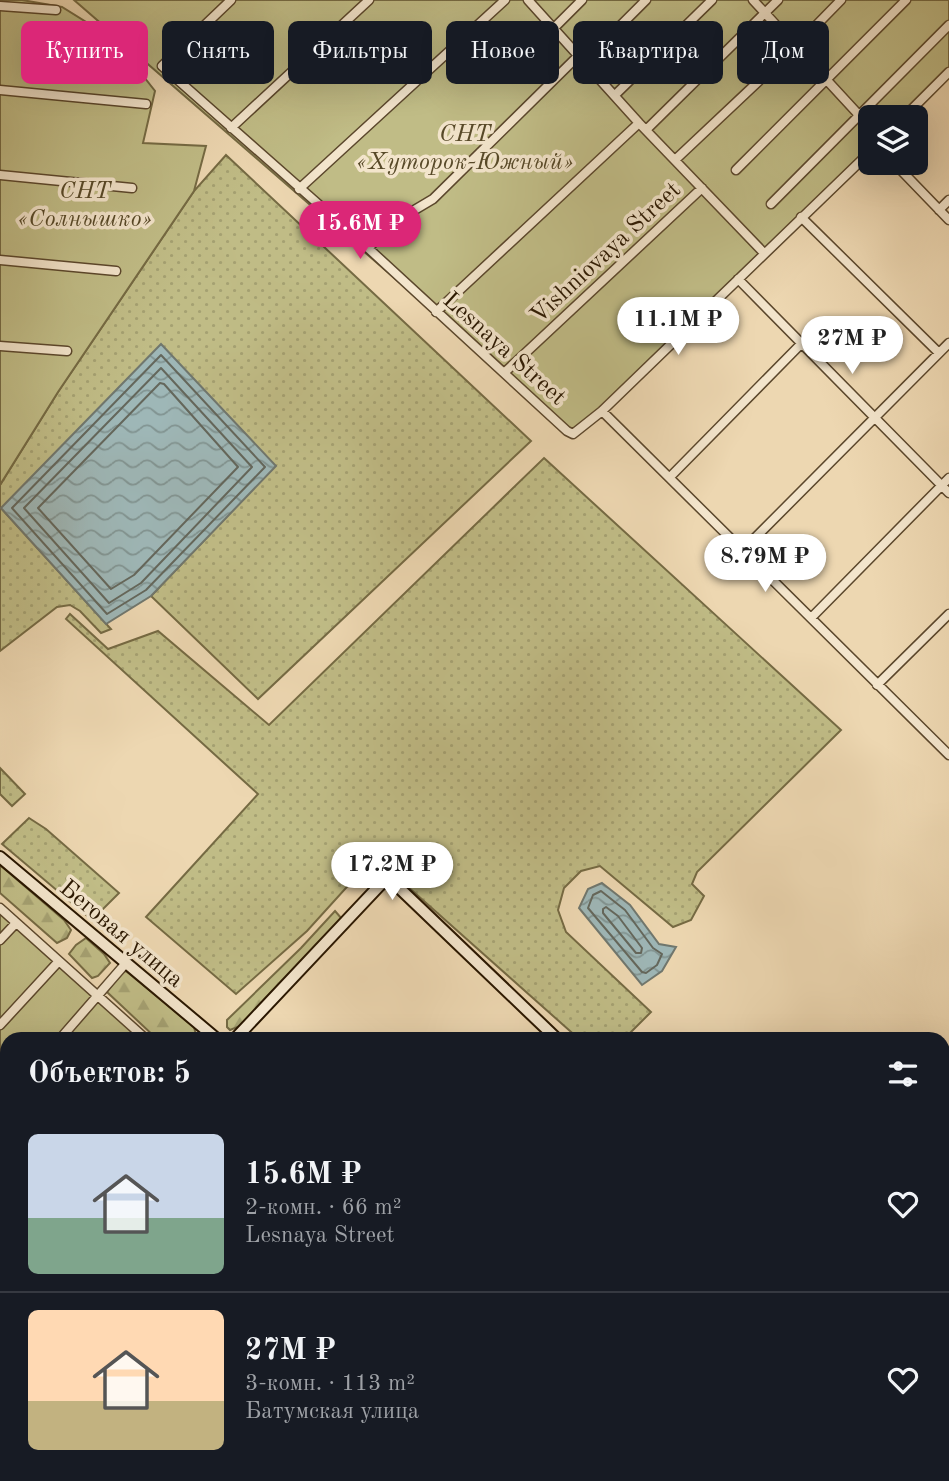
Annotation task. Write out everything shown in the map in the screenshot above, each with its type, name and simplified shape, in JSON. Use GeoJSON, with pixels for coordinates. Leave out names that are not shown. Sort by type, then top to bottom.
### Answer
{"type":"FeatureCollection","features":[{"type":"Feature","properties":{"kind":"street","name":"Lesnaya Street"},"geometry":{"type":"LineString","coordinates":[[231,0],[162,66],[368,248],[567,431],[573,434],[602,411]]}},
{"type":"Feature","properties":{"kind":"street"},"geometry":{"type":"LineString","coordinates":[[231,128],[369,0]]}},
{"type":"Feature","properties":{"kind":"street"},"geometry":{"type":"LineString","coordinates":[[299,189],[505,0]]}},
{"type":"Feature","properties":{"kind":"street"},"geometry":{"type":"LineString","coordinates":[[528,0],[548,21]]}},
{"type":"Feature","properties":{"kind":"street"},"geometry":{"type":"LineString","coordinates":[[559,22],[582,0]]}},
{"type":"Feature","properties":{"kind":"street"},"geometry":{"type":"LineString","coordinates":[[623,21],[646,0]]}},
{"type":"Feature","properties":{"kind":"street"},"geometry":{"type":"LineString","coordinates":[[615,94],[712,0]]}},
{"type":"Feature","properties":{"kind":"street"},"geometry":{"type":"LineString","coordinates":[[752,0],[772,21]]}},
{"type":"Feature","properties":{"kind":"street"},"geometry":{"type":"LineString","coordinates":[[436,312],[642,127],[778,0]]}},
{"type":"Feature","properties":{"kind":"street"},"geometry":{"type":"LineString","coordinates":[[820,21],[841,0]]}},
{"type":"Feature","properties":{"kind":"street"},"geometry":{"type":"LineString","coordinates":[[829,78],[906,0]]}},
{"type":"Feature","properties":{"kind":"street"},"geometry":{"type":"LineString","coordinates":[[0,6],[56,10]]}},
{"type":"Feature","properties":{"kind":"street"},"geometry":{"type":"LineString","coordinates":[[871,105],[949,25]]}},
{"type":"Feature","properties":{"kind":"street"},"geometry":{"type":"LineString","coordinates":[[559,33],[573,48]]}},
{"type":"Feature","properties":{"kind":"street"},"geometry":{"type":"LineString","coordinates":[[368,248],[401,218],[433,199],[573,67]]}},
{"type":"Feature","properties":{"kind":"street"},"geometry":{"type":"LineString","coordinates":[[916,105],[949,72]]}},
{"type":"Feature","properties":{"kind":"street"},"geometry":{"type":"LineString","coordinates":[[829,82],[858,114]]}},
{"type":"Feature","properties":{"kind":"street"},"geometry":{"type":"LineString","coordinates":[[606,84],[642,127],[764,253]]}},
{"type":"Feature","properties":{"kind":"street"},"geometry":{"type":"LineString","coordinates":[[675,160],[756,84]]}},
{"type":"Feature","properties":{"kind":"street"},"geometry":{"type":"LineString","coordinates":[[736,170],[823,84]]}},
{"type":"Feature","properties":{"kind":"street"},"geometry":{"type":"LineString","coordinates":[[0,90],[146,104]]}},
{"type":"Feature","properties":{"kind":"street"},"geometry":{"type":"LineString","coordinates":[[771,204],[858,118]]}},
{"type":"Feature","properties":{"kind":"street"},"geometry":{"type":"LineString","coordinates":[[858,163],[602,411],[877,685],[948,751]]}},
{"type":"Feature","properties":{"kind":"street"},"geometry":{"type":"LineString","coordinates":[[0,175],[132,188]]}},
{"type":"Feature","properties":{"kind":"street"},"geometry":{"type":"LineString","coordinates":[[905,175],[949,220]]}},
{"type":"Feature","properties":{"kind":"street","name":"Vishniovaya Street"},"geometry":{"type":"LineString","coordinates":[[504,373],[702,188]]}},
{"type":"Feature","properties":{"kind":"street"},"geometry":{"type":"LineString","coordinates":[[939,210],[949,200]]}},
{"type":"Feature","properties":{"kind":"street"},"geometry":{"type":"LineString","coordinates":[[802,217],[939,353]]}},
{"type":"Feature","properties":{"kind":"street"},"geometry":{"type":"LineString","coordinates":[[0,260],[116,271]]}},
{"type":"Feature","properties":{"kind":"street"},"geometry":{"type":"LineString","coordinates":[[738,279],[873,419],[949,493]]}},
{"type":"Feature","properties":{"kind":"street"},"geometry":{"type":"LineString","coordinates":[[742,551],[949,343]]}},
{"type":"Feature","properties":{"kind":"street"},"geometry":{"type":"LineString","coordinates":[[670,477],[801,344]]}},
{"type":"Feature","properties":{"kind":"street"},"geometry":{"type":"LineString","coordinates":[[0,346],[67,351]]}},
{"type":"Feature","properties":{"kind":"street"},"geometry":{"type":"LineString","coordinates":[[811,618],[949,478]]}},
{"type":"Feature","properties":{"kind":"street"},"geometry":{"type":"LineString","coordinates":[[877,685],[949,614]]}},
{"type":"Feature","properties":{"kind":"street","name":"Беговая улица"},"geometry":{"type":"LineString","coordinates":[[0,857],[206,1032]]}},
{"type":"Feature","properties":{"kind":"street"},"geometry":{"type":"LineString","coordinates":[[242,1032],[380,885],[387,881],[394,883],[550,1032]]}},
{"type":"Feature","properties":{"kind":"street"},"geometry":{"type":"LineString","coordinates":[[0,908],[135,1032]]}},
{"type":"Feature","properties":{"kind":"street"},"geometry":{"type":"LineString","coordinates":[[0,940],[16,923]]}},
{"type":"Feature","properties":{"kind":"street"},"geometry":{"type":"LineString","coordinates":[[0,1024],[59,961]]}},
{"type":"Feature","properties":{"kind":"street"},"geometry":{"type":"LineString","coordinates":[[66,1032],[126,963]]}},
{"type":"Feature","properties":{"kind":"green space","name":"СНТ «Солнышко»"},"geometry":{"type":"Polygon","coordinates":[[[0,0],[22,0],[62,7],[84,21],[21,21],[21,84],[148,82],[155,91],[143,143],[206,146],[194,191],[58,392],[0,485],[0,0]]]}},
{"type":"Feature","properties":{"kind":"green space","name":"СНТ «Хуторок-Южный»"},"geometry":{"type":"Polygon","coordinates":[[[74,0],[949,0],[949,72],[916,105],[858,105],[858,164],[602,411],[573,433],[171,84],[274,84],[274,21],[162,21],[162,76],[148,64],[148,21],[98,21],[74,0]]]}},
{"type":"Feature","properties":{"kind":"green space"},"geometry":{"type":"Polygon","coordinates":[[[226,155],[531,441],[258,699],[151,596],[275,466],[1,508],[111,629],[101,633],[80,611],[70,605],[57,607],[0,651],[0,485],[58,392],[194,191],[226,155]]]}},
{"type":"Feature","properties":{"kind":"green space"},"geometry":{"type":"Polygon","coordinates":[[[544,458],[841,730],[697,872],[692,884],[704,896],[691,920],[673,927],[600,866],[581,871],[564,888],[558,910],[566,932],[651,1012],[631,1032],[571,1032],[398,878],[378,876],[364,868],[307,931],[236,994],[146,917],[258,794],[66,619],[70,614],[108,649],[158,631],[269,725],[544,458]]]}},
{"type":"Feature","properties":{"kind":"green space"},"geometry":{"type":"Polygon","coordinates":[[[0,768],[25,794],[12,806],[0,794],[0,768]]]}},
{"type":"Feature","properties":{"kind":"green space"},"geometry":{"type":"Polygon","coordinates":[[[29,818],[46,829],[119,893],[92,920],[2,844],[29,818]]]}},
{"type":"Feature","properties":{"kind":"green space"},"geometry":{"type":"Polygon","coordinates":[[[0,865],[64,920],[71,930],[67,938],[57,943],[0,893],[0,865]]]}},
{"type":"Feature","properties":{"kind":"green space"},"geometry":{"type":"Polygon","coordinates":[[[0,905],[139,1032],[0,1032],[0,905]]]}},
{"type":"Feature","properties":{"kind":"green space"},"geometry":{"type":"Polygon","coordinates":[[[335,911],[342,919],[240,1026],[230,1030],[227,1020],[335,911]]]}},
{"type":"Feature","properties":{"kind":"green space"},"geometry":{"type":"Polygon","coordinates":[[[86,938],[110,963],[98,976],[92,978],[69,954],[86,938]]]}},
{"type":"Feature","properties":{"kind":"green space"},"geometry":{"type":"Polygon","coordinates":[[[126,971],[194,1027],[195,1032],[150,1032],[107,992],[119,975],[126,971]]]}},
{"type":"Feature","properties":{"kind":"water"},"geometry":{"type":"Polygon","coordinates":[[[161,344],[276,466],[151,596],[106,624],[1,508],[161,344]]]}},
{"type":"Feature","properties":{"kind":"water"},"geometry":{"type":"Polygon","coordinates":[[[602,883],[630,905],[659,944],[676,947],[662,971],[642,985],[579,908],[588,889],[602,883]]]}}]}
